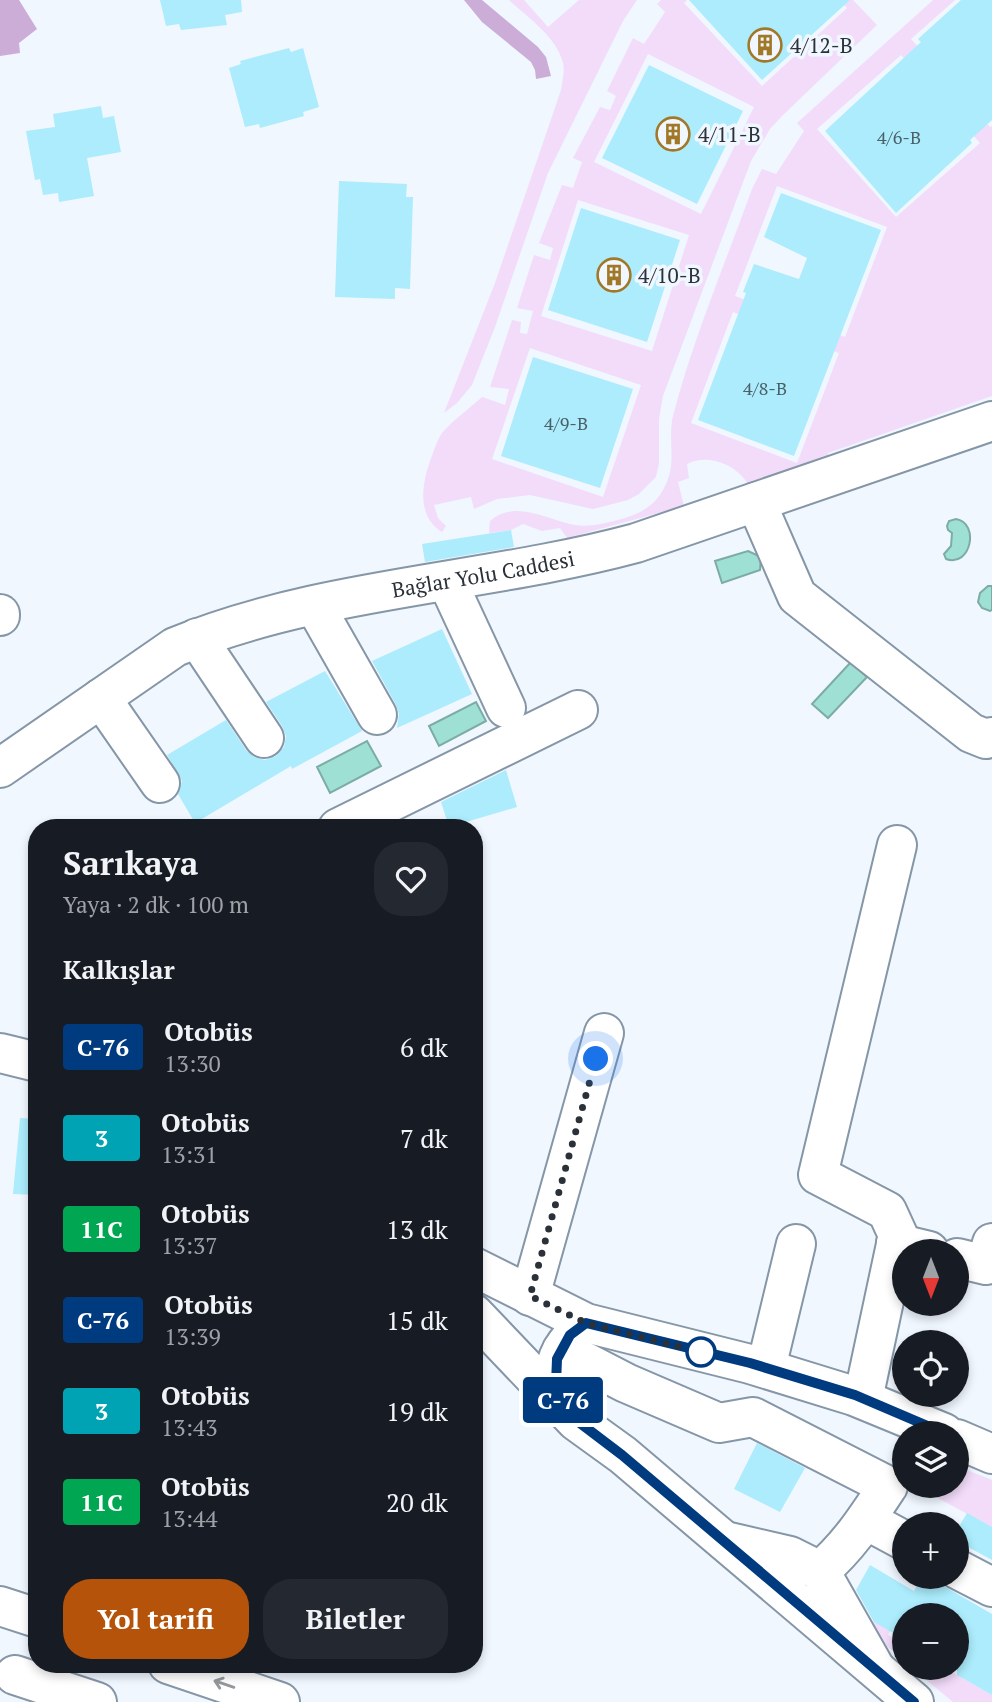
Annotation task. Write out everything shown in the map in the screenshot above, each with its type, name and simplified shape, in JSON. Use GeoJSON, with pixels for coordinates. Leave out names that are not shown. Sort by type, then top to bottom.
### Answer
{"type":"FeatureCollection","features":[{"type":"Feature","properties":{"kind":"main road","name":"Bağlar Yolu Caddesi"},"geometry":{"type":"LineString","coordinates":[[0,768],[175,646],[242,621],[589,555],[636,543],[992,421]]}},
{"type":"Feature","properties":{"kind":"main road"},"geometry":{"type":"LineString","coordinates":[[756,502],[797,596],[971,733],[986,739],[992,737]]}},
{"type":"Feature","properties":{"kind":"main road"},"geometry":{"type":"LineString","coordinates":[[447,581],[506,708]]}},
{"type":"Feature","properties":{"kind":"main road"},"geometry":{"type":"LineString","coordinates":[[315,606],[377,715]]}},
{"type":"Feature","properties":{"kind":"main road"},"geometry":{"type":"LineString","coordinates":[[197,638],[264,738]]}},
{"type":"Feature","properties":{"kind":"main road"},"geometry":{"type":"LineString","coordinates":[[102,698],[160,783]]}},
{"type":"Feature","properties":{"kind":"main road"},"geometry":{"type":"LineString","coordinates":[[356,819],[578,710]]}},
{"type":"Feature","properties":{"kind":"main road"},"geometry":{"type":"LineString","coordinates":[[897,845],[818,1175],[887,1211],[898,1235],[903,1239]]}},
{"type":"Feature","properties":{"kind":"main road"},"geometry":{"type":"LineString","coordinates":[[530,1296],[604,1033]]}},
{"type":"Feature","properties":{"kind":"main road"},"geometry":{"type":"LineString","coordinates":[[0,1053],[28,1060]]}},
{"type":"Feature","properties":{"kind":"main road"},"geometry":{"type":"LineString","coordinates":[[0,1080],[28,1085]]}},
{"type":"Feature","properties":{"kind":"main road"},"geometry":{"type":"LineString","coordinates":[[970,1261],[986,1265],[992,1243]]}},
{"type":"Feature","properties":{"kind":"main road"},"geometry":{"type":"LineString","coordinates":[[766,1368],[796,1244]]}},
{"type":"Feature","properties":{"kind":"main road"},"geometry":{"type":"LineString","coordinates":[[483,1272],[530,1296],[626,1383],[719,1423],[753,1417],[888,1486],[841,1553],[820,1571]]}},
{"type":"Feature","properties":{"kind":"main road"},"geometry":{"type":"LineString","coordinates":[[863,1399],[892,1311]]}},
{"type":"Feature","properties":{"kind":"main road"},"geometry":{"type":"LineString","coordinates":[[483,1323],[572,1417],[622,1455],[914,1702]]}},
{"type":"Feature","properties":{"kind":"main road"},"geometry":{"type":"LineString","coordinates":[[574,1336],[766,1368],[863,1399],[915,1421]]}},
{"type":"Feature","properties":{"kind":"main road"},"geometry":{"type":"LineString","coordinates":[[572,1417],[556,1384],[557,1359],[574,1336]]}},
{"type":"Feature","properties":{"kind":"main road"},"geometry":{"type":"LineString","coordinates":[[969,1444],[992,1454]]}},
{"type":"Feature","properties":{"kind":"main road"},"geometry":{"type":"LineString","coordinates":[[866,1520],[892,1534]]}},
{"type":"Feature","properties":{"kind":"main road"},"geometry":{"type":"LineString","coordinates":[[725,1541],[790,1556],[820,1571],[876,1670]]}},
{"type":"Feature","properties":{"kind":"main road"},"geometry":{"type":"LineString","coordinates":[[969,1575],[992,1587]]}},
{"type":"Feature","properties":{"kind":"main road"},"geometry":{"type":"LineString","coordinates":[[0,1606],[28,1615]]}},
{"type":"Feature","properties":{"kind":"main road"},"geometry":{"type":"LineString","coordinates":[[195,1673],[280,1702]]}},
{"type":"Feature","properties":{"kind":"main road"},"geometry":{"type":"LineString","coordinates":[[15,1675],[97,1702]]}},
{"type":"Feature","properties":{"kind":"shaded area"},"geometry":{"type":"Polygon","coordinates":[[[0,0],[19,0],[37,29],[19,43],[20,53],[0,56],[0,0]]]}},
{"type":"Feature","properties":{"kind":"shaded area"},"geometry":{"type":"Polygon","coordinates":[[[464,0],[482,0],[538,47],[546,57],[551,76],[536,79],[531,62],[482,22],[464,0]]]}},
{"type":"Feature","properties":{"kind":"shaded area"},"geometry":{"type":"Polygon","coordinates":[[[509,0],[524,0],[548,27],[579,0],[637,0],[623,21],[548,173],[472,385],[457,403],[444,413],[495,283],[563,80],[563,63],[555,45],[509,0]]]}},
{"type":"Feature","properties":{"kind":"shaded area"},"geometry":{"type":"Polygon","coordinates":[[[661,0],[687,0],[684,3],[762,86],[847,8],[840,0],[853,0],[877,25],[782,116],[770,129],[751,161],[663,396],[656,477],[639,494],[628,500],[593,509],[530,495],[497,499],[474,509],[471,497],[434,505],[438,518],[446,526],[442,532],[427,516],[423,496],[426,474],[436,446],[446,428],[482,397],[505,405],[509,389],[490,387],[512,320],[521,322],[520,333],[527,334],[533,311],[517,308],[534,255],[550,260],[553,248],[539,243],[562,185],[573,188],[582,162],[573,158],[600,107],[610,110],[616,96],[607,91],[633,38],[644,44],[665,12],[657,4],[661,0]],[[648,54],[594,162],[701,214],[754,107],[648,54]],[[578,200],[541,316],[652,351],[689,235],[578,200]],[[530,348],[492,459],[603,497],[641,385],[530,348]]]}},
{"type":"Feature","properties":{"kind":"shaded area"},"geometry":{"type":"Polygon","coordinates":[[[933,0],[955,0],[911,39],[990,127],[992,126],[992,396],[828,453],[829,460],[749,486],[738,472],[722,463],[695,461],[687,464],[689,478],[678,482],[684,506],[567,538],[560,528],[542,531],[523,524],[511,530],[489,533],[490,521],[509,512],[529,512],[576,525],[594,525],[639,513],[660,495],[670,469],[673,416],[710,302],[752,189],[762,169],[776,174],[804,131],[797,123],[933,0]],[[901,55],[817,129],[896,217],[980,143],[901,55]],[[777,186],[735,296],[845,337],[887,227],[777,186]],[[733,312],[691,423],[797,463],[839,353],[733,312]]]}},
{"type":"Feature","properties":{"kind":"shaded area"},"geometry":{"type":"Polygon","coordinates":[[[956,519],[968,528],[969,544],[961,557],[955,560],[946,559],[944,554],[951,546],[952,533],[947,526],[949,521],[956,519]]]}},
{"type":"Feature","properties":{"kind":"shaded area"},"geometry":{"type":"Polygon","coordinates":[[[748,551],[761,557],[760,570],[722,583],[715,561],[748,551]]]}},
{"type":"Feature","properties":{"kind":"shaded area"},"geometry":{"type":"Polygon","coordinates":[[[992,586],[990,611],[982,608],[978,602],[980,593],[992,586]]]}},
{"type":"Feature","properties":{"kind":"shaded area"},"geometry":{"type":"Polygon","coordinates":[[[851,662],[867,677],[828,718],[812,704],[851,662]]]}},
{"type":"Feature","properties":{"kind":"shaded area"},"geometry":{"type":"Polygon","coordinates":[[[476,702],[486,721],[439,746],[429,726],[476,702]]]}},
{"type":"Feature","properties":{"kind":"shaded area"},"geometry":{"type":"Polygon","coordinates":[[[367,741],[381,766],[330,793],[317,767],[367,741]]]}},
{"type":"Feature","properties":{"kind":"shaded area"},"geometry":{"type":"Polygon","coordinates":[[[969,1471],[992,1480],[992,1527],[969,1515],[969,1512],[964,1512],[938,1498],[969,1498],[969,1471]]]}},
{"type":"Feature","properties":{"kind":"shaded area"},"geometry":{"type":"Polygon","coordinates":[[[846,1606],[890,1631],[888,1635],[892,1637],[892,1650],[854,1619],[846,1606]]]}},
{"type":"Feature","properties":{"kind":"shaded area"},"geometry":{"type":"Polygon","coordinates":[[[926,1680],[966,1680],[992,1695],[992,1702],[953,1702],[926,1680]]]}},
{"type":"Feature","properties":{"kind":"building"},"geometry":{"type":"Polygon","coordinates":[[[160,0],[241,0],[242,12],[225,15],[227,25],[181,30],[179,24],[166,26],[160,0]]]}},
{"type":"Feature","properties":{"kind":"building","name":"4/12-B"},"geometry":{"type":"Polygon","coordinates":[[[689,0],[850,0],[762,80],[689,0]]]}},
{"type":"Feature","properties":{"kind":"building"},"geometry":{"type":"Polygon","coordinates":[[[961,0],[992,0],[992,120],[970,140],[972,143],[896,213],[825,131],[921,42],[918,39],[961,0]]]}},
{"type":"Feature","properties":{"kind":"building"},"geometry":{"type":"Polygon","coordinates":[[[289,48],[291,52],[303,48],[319,107],[303,112],[304,116],[260,128],[259,124],[245,127],[229,68],[241,64],[240,61],[289,48]]]}},
{"type":"Feature","properties":{"kind":"building","name":"4/11-B"},"geometry":{"type":"Polygon","coordinates":[[[649,65],[743,111],[697,204],[602,158],[649,65]]]}},
{"type":"Feature","properties":{"kind":"building"},"geometry":{"type":"Polygon","coordinates":[[[101,106],[103,118],[114,116],[121,152],[87,158],[94,196],[59,202],[58,193],[43,195],[40,179],[35,180],[26,131],[55,127],[53,114],[101,106]]]}},
{"type":"Feature","properties":{"kind":"building"},"geometry":{"type":"Polygon","coordinates":[[[339,181],[407,184],[406,197],[413,197],[410,289],[395,288],[395,299],[335,297],[339,181]]]}},
{"type":"Feature","properties":{"kind":"building"},"geometry":{"type":"Polygon","coordinates":[[[781,193],[881,230],[794,456],[698,420],[746,293],[743,292],[754,264],[799,279],[807,258],[764,237],[781,193]]]}},
{"type":"Feature","properties":{"kind":"building","name":"4/10-B"},"geometry":{"type":"Polygon","coordinates":[[[581,208],[680,240],[647,342],[548,310],[581,208]]]}},
{"type":"Feature","properties":{"kind":"building"},"geometry":{"type":"Polygon","coordinates":[[[533,357],[633,389],[600,488],[501,456],[533,357]]]}},
{"type":"Feature","properties":{"kind":"building"},"geometry":{"type":"Polygon","coordinates":[[[511,530],[514,547],[425,562],[422,544],[511,530]]]}},
{"type":"Feature","properties":{"kind":"building"},"geometry":{"type":"Polygon","coordinates":[[[442,629],[472,694],[397,728],[399,714],[396,705],[372,661],[442,629]]]}},
{"type":"Feature","properties":{"kind":"building"},"geometry":{"type":"Polygon","coordinates":[[[325,671],[362,731],[292,769],[291,766],[202,819],[193,819],[178,794],[182,781],[167,755],[226,720],[246,750],[254,757],[265,760],[276,756],[284,747],[286,736],[266,702],[325,671]]]}},
{"type":"Feature","properties":{"kind":"building"},"geometry":{"type":"Polygon","coordinates":[[[506,770],[517,807],[476,819],[446,819],[441,802],[506,770]]]}},
{"type":"Feature","properties":{"kind":"building"},"geometry":{"type":"Polygon","coordinates":[[[20,1118],[28,1118],[28,1195],[13,1194],[20,1118]]]}},
{"type":"Feature","properties":{"kind":"building"},"geometry":{"type":"Polygon","coordinates":[[[757,1443],[805,1468],[780,1512],[734,1489],[757,1443]]]}},
{"type":"Feature","properties":{"kind":"building"},"geometry":{"type":"Polygon","coordinates":[[[969,1514],[992,1527],[992,1560],[969,1548],[969,1514]]]}},
{"type":"Feature","properties":{"kind":"building"},"geometry":{"type":"Polygon","coordinates":[[[870,1565],[892,1578],[892,1589],[949,1589],[992,1614],[992,1695],[966,1680],[969,1680],[969,1603],[892,1603],[892,1632],[874,1622],[856,1590],[870,1565]]]}},
{"type":"Feature","properties":{"kind":"bus line","name":"C-76"},"geometry":{"type":"LineString","coordinates":[[914,1702],[622,1455],[576,1421],[556,1384],[557,1359],[570,1335],[586,1323],[750,1363],[855,1395],[916,1421]]}},
{"type":"Feature","properties":{"kind":"place","name":"4/12-B"},"geometry":{"type":"Point","coordinates":[765,45]}},
{"type":"Feature","properties":{"kind":"place","name":"4/11-B"},"geometry":{"type":"Point","coordinates":[673,134]}},
{"type":"Feature","properties":{"kind":"place","name":"4/10-B"},"geometry":{"type":"Point","coordinates":[614,275]}},
{"type":"Feature","properties":{"kind":"route"},"geometry":{"type":"LineString","coordinates":[[596,1059],[530,1296],[586,1323],[701,1352]]}}]}
